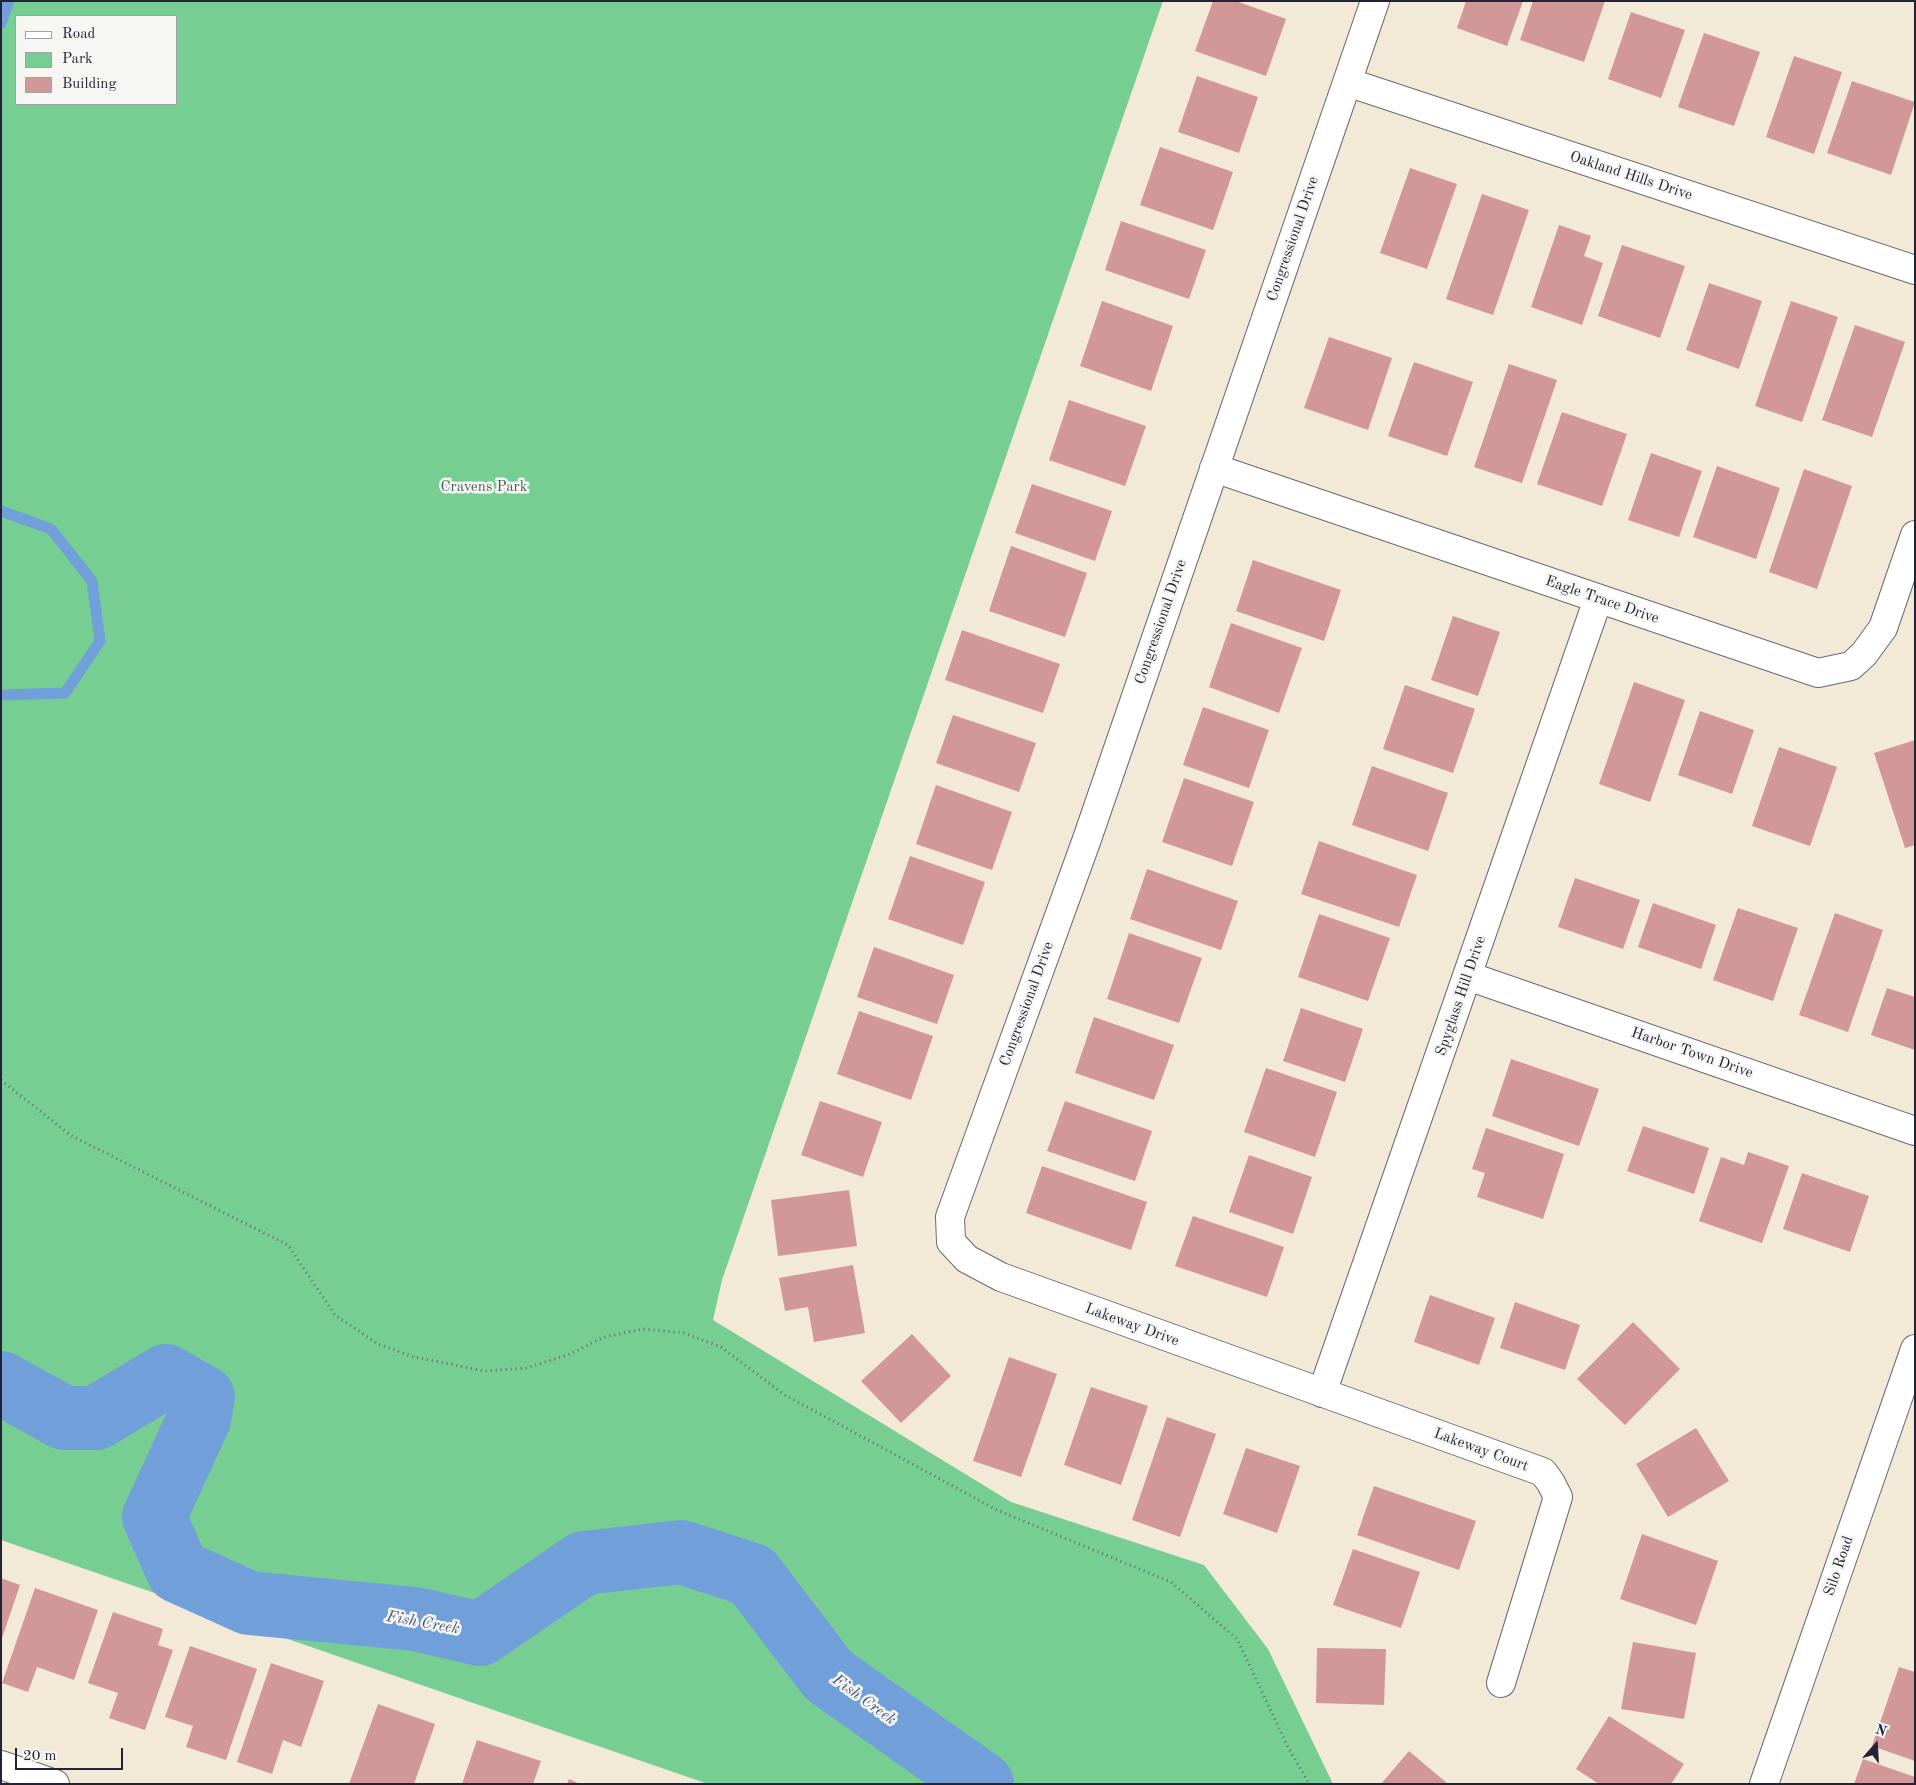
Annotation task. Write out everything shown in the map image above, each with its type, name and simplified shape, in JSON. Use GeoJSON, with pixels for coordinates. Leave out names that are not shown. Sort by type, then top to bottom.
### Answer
{"type":"FeatureCollection","features":[{"type":"Feature","properties":{"kind":"street","name":"Congressional Drive"},"geometry":{"type":"LineString","coordinates":[[951,1242],[950,1217],[1086,839],[1375,1]]}},
{"type":"Feature","properties":{"kind":"street","name":"Oakland Hills Drive"},"geometry":{"type":"LineString","coordinates":[[1347,82],[1915,270]]}},
{"type":"Feature","properties":{"kind":"street","name":"Eagle Trace Drive"},"geometry":{"type":"LineString","coordinates":[[1214,468],[1818,673],[1851,666],[1864,654],[1883,628],[1915,535]]}},
{"type":"Feature","properties":{"kind":"street","name":"Spyglass Hill Drive"},"geometry":{"type":"LineString","coordinates":[[1322,1393],[1598,599]]}},
{"type":"Feature","properties":{"kind":"street","name":"Harbor Town Drive"},"geometry":{"type":"LineString","coordinates":[[1468,976],[1915,1131]]}},
{"type":"Feature","properties":{"kind":"street","name":"Lakeway Drive"},"geometry":{"type":"LineString","coordinates":[[951,1242],[967,1260],[1001,1278],[1322,1393]]}},
{"type":"Feature","properties":{"kind":"street","name":"Silo Road"},"geometry":{"type":"LineString","coordinates":[[1764,1784],[1915,1349]]}},
{"type":"Feature","properties":{"kind":"street","name":"Lakeway Court"},"geometry":{"type":"LineString","coordinates":[[1322,1393],[1543,1472],[1552,1483],[1558,1497],[1501,1684]]}},
{"type":"Feature","properties":{"kind":"street"},"geometry":{"type":"LineString","coordinates":[[1,1765],[55,1784]]}},
{"type":"Feature","properties":{"kind":"path"},"geometry":{"type":"LineString","coordinates":[[1,1080],[70,1135],[288,1245],[335,1314],[378,1344],[414,1357],[486,1371],[526,1368],[568,1354],[604,1337],[644,1329],[684,1333],[721,1346],[785,1395],[998,1510],[1171,1582],[1237,1639],[1288,1748],[1310,1784]]}},
{"type":"Feature","properties":{"kind":"green space","name":"Cravens Park"},"geometry":{"type":"Polygon","coordinates":[[[1,1],[1163,1],[722,1280],[713,1320],[1011,1502],[1204,1565],[1268,1649],[1333,1784],[708,1784],[1,1540],[1,1]]]}},
{"type":"Feature","properties":{"kind":"building"},"geometry":{"type":"Polygon","coordinates":[[[1213,1],[1236,1],[1286,19],[1266,76],[1195,51],[1213,1]]]}},
{"type":"Feature","properties":{"kind":"building"},"geometry":{"type":"Polygon","coordinates":[[[1466,1],[1523,1],[1507,46],[1457,28],[1466,1]]]}},
{"type":"Feature","properties":{"kind":"building"},"geometry":{"type":"Polygon","coordinates":[[[1533,1],[1605,1],[1584,62],[1520,40],[1533,1]]]}},
{"type":"Feature","properties":{"kind":"building"},"geometry":{"type":"Polygon","coordinates":[[[1631,12],[1685,30],[1661,98],[1608,79],[1631,12]]]}},
{"type":"Feature","properties":{"kind":"building"},"geometry":{"type":"Polygon","coordinates":[[[1704,33],[1760,52],[1734,126],[1678,107],[1704,33]]]}},
{"type":"Feature","properties":{"kind":"building"},"geometry":{"type":"Polygon","coordinates":[[[1794,56],[1842,72],[1814,154],[1766,137],[1794,56]]]}},
{"type":"Feature","properties":{"kind":"building"},"geometry":{"type":"Polygon","coordinates":[[[1197,76],[1258,97],[1239,153],[1178,132],[1197,76]]]}},
{"type":"Feature","properties":{"kind":"building"},"geometry":{"type":"Polygon","coordinates":[[[1852,81],[1915,102],[1891,175],[1827,153],[1852,81]]]}},
{"type":"Feature","properties":{"kind":"building"},"geometry":{"type":"Polygon","coordinates":[[[1160,147],[1233,172],[1213,230],[1140,205],[1160,147]]]}},
{"type":"Feature","properties":{"kind":"building"},"geometry":{"type":"Polygon","coordinates":[[[1410,168],[1457,184],[1427,269],[1380,253],[1410,168]]]}},
{"type":"Feature","properties":{"kind":"building"},"geometry":{"type":"Polygon","coordinates":[[[1482,194],[1529,210],[1493,315],[1446,299],[1482,194]]]}},
{"type":"Feature","properties":{"kind":"building"},"geometry":{"type":"Polygon","coordinates":[[[1121,221],[1206,250],[1189,299],[1105,270],[1121,221]]]}},
{"type":"Feature","properties":{"kind":"building"},"geometry":{"type":"Polygon","coordinates":[[[1559,225],[1591,236],[1584,256],[1603,263],[1582,325],[1531,307],[1559,225]]]}},
{"type":"Feature","properties":{"kind":"building"},"geometry":{"type":"Polygon","coordinates":[[[1622,245],[1685,266],[1660,338],[1598,316],[1622,245]]]}},
{"type":"Feature","properties":{"kind":"building"},"geometry":{"type":"Polygon","coordinates":[[[1709,283],[1762,301],[1739,369],[1686,350],[1709,283]]]}},
{"type":"Feature","properties":{"kind":"building"},"geometry":{"type":"Polygon","coordinates":[[[1102,301],[1173,326],[1151,391],[1080,366],[1102,301]]]}},
{"type":"Feature","properties":{"kind":"building"},"geometry":{"type":"Polygon","coordinates":[[[1791,301],[1838,317],[1802,422],[1755,406],[1791,301]]]}},
{"type":"Feature","properties":{"kind":"building"},"geometry":{"type":"Polygon","coordinates":[[[1855,325],[1905,342],[1872,437],[1822,420],[1855,325]]]}},
{"type":"Feature","properties":{"kind":"building"},"geometry":{"type":"Polygon","coordinates":[[[1329,337],[1392,358],[1368,430],[1304,408],[1329,337]]]}},
{"type":"Feature","properties":{"kind":"building"},"geometry":{"type":"Polygon","coordinates":[[[1414,362],[1473,382],[1447,456],[1388,436],[1414,362]]]}},
{"type":"Feature","properties":{"kind":"building"},"geometry":{"type":"Polygon","coordinates":[[[1509,364],[1557,380],[1522,483],[1474,467],[1509,364]]]}},
{"type":"Feature","properties":{"kind":"building"},"geometry":{"type":"Polygon","coordinates":[[[1069,400],[1146,426],[1125,486],[1049,460],[1069,400]]]}},
{"type":"Feature","properties":{"kind":"building"},"geometry":{"type":"Polygon","coordinates":[[[1562,412],[1627,434],[1602,506],[1537,484],[1562,412]]]}},
{"type":"Feature","properties":{"kind":"building"},"geometry":{"type":"Polygon","coordinates":[[[1651,453],[1702,471],[1679,537],[1628,520],[1651,453]]]}},
{"type":"Feature","properties":{"kind":"building"},"geometry":{"type":"Polygon","coordinates":[[[1717,466],[1780,488],[1756,559],[1693,537],[1717,466]]]}},
{"type":"Feature","properties":{"kind":"building"},"geometry":{"type":"Polygon","coordinates":[[[1804,469],[1852,486],[1817,589],[1769,572],[1804,469]]]}},
{"type":"Feature","properties":{"kind":"building"},"geometry":{"type":"Polygon","coordinates":[[[1032,484],[1112,511],[1095,561],[1015,533],[1032,484]]]}},
{"type":"Feature","properties":{"kind":"building"},"geometry":{"type":"Polygon","coordinates":[[[1011,546],[1087,573],[1065,637],[989,611],[1011,546]]]}},
{"type":"Feature","properties":{"kind":"building"},"geometry":{"type":"Polygon","coordinates":[[[1253,560],[1341,590],[1324,641],[1236,611],[1253,560]]]}},
{"type":"Feature","properties":{"kind":"building"},"geometry":{"type":"Polygon","coordinates":[[[1453,616],[1500,632],[1478,696],[1431,680],[1453,616]]]}},
{"type":"Feature","properties":{"kind":"building"},"geometry":{"type":"Polygon","coordinates":[[[1231,623],[1302,648],[1279,713],[1209,687],[1231,623]]]}},
{"type":"Feature","properties":{"kind":"building"},"geometry":{"type":"Polygon","coordinates":[[[962,630],[1060,664],[1043,713],[945,680],[962,630]]]}},
{"type":"Feature","properties":{"kind":"building"},"geometry":{"type":"Polygon","coordinates":[[[1634,682],[1685,700],[1650,802],[1599,784],[1634,682]]]}},
{"type":"Feature","properties":{"kind":"building"},"geometry":{"type":"Polygon","coordinates":[[[1405,685],[1475,709],[1453,773],[1383,749],[1405,685]]]}},
{"type":"Feature","properties":{"kind":"building"},"geometry":{"type":"Polygon","coordinates":[[[1203,707],[1269,730],[1249,788],[1183,765],[1203,707]]]}},
{"type":"Feature","properties":{"kind":"building"},"geometry":{"type":"Polygon","coordinates":[[[1700,711],[1754,730],[1732,794],[1678,775],[1700,711]]]}},
{"type":"Feature","properties":{"kind":"building"},"geometry":{"type":"Polygon","coordinates":[[[953,715],[1036,743],[1019,792],[936,763],[953,715]]]}},
{"type":"Feature","properties":{"kind":"building"},"geometry":{"type":"Polygon","coordinates":[[[1915,740],[1915,845],[1905,848],[1874,753],[1915,740]]]}},
{"type":"Feature","properties":{"kind":"building"},"geometry":{"type":"Polygon","coordinates":[[[1779,747],[1837,767],[1810,846],[1752,826],[1779,747]]]}},
{"type":"Feature","properties":{"kind":"building"},"geometry":{"type":"Polygon","coordinates":[[[1372,766],[1448,793],[1428,851],[1352,825],[1372,766]]]}},
{"type":"Feature","properties":{"kind":"building"},"geometry":{"type":"Polygon","coordinates":[[[1184,778],[1254,802],[1232,866],[1162,842],[1184,778]]]}},
{"type":"Feature","properties":{"kind":"building"},"geometry":{"type":"Polygon","coordinates":[[[936,785],[1012,812],[992,870],[916,844],[936,785]]]}},
{"type":"Feature","properties":{"kind":"building"},"geometry":{"type":"Polygon","coordinates":[[[1319,841],[1417,875],[1399,927],[1301,894],[1319,841]]]}},
{"type":"Feature","properties":{"kind":"building"},"geometry":{"type":"Polygon","coordinates":[[[910,856],[985,882],[963,945],[888,919],[910,856]]]}},
{"type":"Feature","properties":{"kind":"building"},"geometry":{"type":"Polygon","coordinates":[[[1147,869],[1238,901],[1221,950],[1130,919],[1147,869]]]}},
{"type":"Feature","properties":{"kind":"building"},"geometry":{"type":"Polygon","coordinates":[[[1575,878],[1640,900],[1623,949],[1558,927],[1575,878]]]}},
{"type":"Feature","properties":{"kind":"building"},"geometry":{"type":"Polygon","coordinates":[[[1653,903],[1716,925],[1701,969],[1638,947],[1653,903]]]}},
{"type":"Feature","properties":{"kind":"building"},"geometry":{"type":"Polygon","coordinates":[[[1738,908],[1798,928],[1773,1001],[1713,980],[1738,908]]]}},
{"type":"Feature","properties":{"kind":"building"},"geometry":{"type":"Polygon","coordinates":[[[1835,913],[1883,930],[1848,1032],[1799,1015],[1835,913]]]}},
{"type":"Feature","properties":{"kind":"building"},"geometry":{"type":"Polygon","coordinates":[[[1319,914],[1390,938],[1368,1001],[1298,977],[1319,914]]]}},
{"type":"Feature","properties":{"kind":"building"},"geometry":{"type":"Polygon","coordinates":[[[1129,933],[1202,958],[1179,1023],[1107,999],[1129,933]]]}},
{"type":"Feature","properties":{"kind":"building"},"geometry":{"type":"Polygon","coordinates":[[[874,947],[954,975],[937,1024],[857,997],[874,947]]]}},
{"type":"Feature","properties":{"kind":"building"},"geometry":{"type":"Polygon","coordinates":[[[1887,988],[1915,997],[1915,1050],[1871,1035],[1887,988]]]}},
{"type":"Feature","properties":{"kind":"building"},"geometry":{"type":"Polygon","coordinates":[[[1301,1008],[1363,1029],[1345,1082],[1283,1061],[1301,1008]]]}},
{"type":"Feature","properties":{"kind":"building"},"geometry":{"type":"Polygon","coordinates":[[[859,1011],[933,1036],[911,1100],[837,1074],[859,1011]]]}},
{"type":"Feature","properties":{"kind":"building"},"geometry":{"type":"Polygon","coordinates":[[[1094,1017],[1174,1045],[1154,1100],[1075,1073],[1094,1017]]]}},
{"type":"Feature","properties":{"kind":"building"},"geometry":{"type":"Polygon","coordinates":[[[1511,1059],[1599,1089],[1579,1146],[1492,1116],[1511,1059]]]}},
{"type":"Feature","properties":{"kind":"building"},"geometry":{"type":"Polygon","coordinates":[[[1266,1068],[1337,1092],[1315,1157],[1244,1132],[1266,1068]]]}},
{"type":"Feature","properties":{"kind":"building"},"geometry":{"type":"Polygon","coordinates":[[[820,1101],[882,1122],[863,1177],[801,1155],[820,1101]]]}},
{"type":"Feature","properties":{"kind":"building"},"geometry":{"type":"Polygon","coordinates":[[[1065,1101],[1152,1131],[1135,1181],[1047,1151],[1065,1101]]]}},
{"type":"Feature","properties":{"kind":"building"},"geometry":{"type":"Polygon","coordinates":[[[1643,1126],[1709,1148],[1694,1194],[1627,1171],[1643,1126]]]}},
{"type":"Feature","properties":{"kind":"building"},"geometry":{"type":"Polygon","coordinates":[[[1486,1128],[1564,1154],[1543,1219],[1477,1197],[1485,1173],[1472,1169],[1486,1128]]]}},
{"type":"Feature","properties":{"kind":"building"},"geometry":{"type":"Polygon","coordinates":[[[1748,1152],[1789,1166],[1762,1243],[1699,1221],[1721,1157],[1744,1165],[1748,1152]]]}},
{"type":"Feature","properties":{"kind":"building"},"geometry":{"type":"Polygon","coordinates":[[[1249,1155],[1312,1177],[1293,1234],[1229,1212],[1249,1155]]]}},
{"type":"Feature","properties":{"kind":"building"},"geometry":{"type":"Polygon","coordinates":[[[1042,1166],[1147,1202],[1131,1250],[1026,1213],[1042,1166]]]}},
{"type":"Feature","properties":{"kind":"building"},"geometry":{"type":"Polygon","coordinates":[[[1802,1173],[1869,1196],[1850,1252],[1783,1229],[1802,1173]]]}},
{"type":"Feature","properties":{"kind":"building"},"geometry":{"type":"Polygon","coordinates":[[[849,1190],[857,1246],[778,1256],[771,1200],[849,1190]]]}},
{"type":"Feature","properties":{"kind":"building"},"geometry":{"type":"Polygon","coordinates":[[[1193,1216],[1284,1247],[1267,1297],[1175,1266],[1193,1216]]]}},
{"type":"Feature","properties":{"kind":"building"},"geometry":{"type":"Polygon","coordinates":[[[853,1265],[865,1333],[814,1342],[808,1307],[785,1311],[779,1278],[853,1265]]]}},
{"type":"Feature","properties":{"kind":"building"},"geometry":{"type":"Polygon","coordinates":[[[1430,1295],[1495,1318],[1479,1365],[1414,1342],[1430,1295]]]}},
{"type":"Feature","properties":{"kind":"building"},"geometry":{"type":"Polygon","coordinates":[[[1515,1302],[1580,1325],[1565,1370],[1500,1348],[1515,1302]]]}},
{"type":"Feature","properties":{"kind":"building"},"geometry":{"type":"Polygon","coordinates":[[[1633,1322],[1680,1369],[1625,1425],[1577,1379],[1633,1322]]]}},
{"type":"Feature","properties":{"kind":"building"},"geometry":{"type":"Polygon","coordinates":[[[912,1334],[951,1376],[901,1423],[861,1381],[912,1334]]]}},
{"type":"Feature","properties":{"kind":"building"},"geometry":{"type":"Polygon","coordinates":[[[1009,1357],[1057,1374],[1021,1477],[973,1461],[1009,1357]]]}},
{"type":"Feature","properties":{"kind":"building"},"geometry":{"type":"Polygon","coordinates":[[[1091,1387],[1148,1406],[1121,1485],[1064,1465],[1091,1387]]]}},
{"type":"Feature","properties":{"kind":"building"},"geometry":{"type":"Polygon","coordinates":[[[1167,1417],[1216,1434],[1180,1537],[1132,1520],[1167,1417]]]}},
{"type":"Feature","properties":{"kind":"building"},"geometry":{"type":"Polygon","coordinates":[[[1696,1428],[1729,1481],[1668,1517],[1636,1464],[1696,1428]]]}},
{"type":"Feature","properties":{"kind":"building"},"geometry":{"type":"Polygon","coordinates":[[[1246,1448],[1300,1466],[1277,1533],[1223,1514],[1246,1448]]]}},
{"type":"Feature","properties":{"kind":"building"},"geometry":{"type":"Polygon","coordinates":[[[1374,1486],[1476,1521],[1459,1570],[1357,1535],[1374,1486]]]}},
{"type":"Feature","properties":{"kind":"building"},"geometry":{"type":"Polygon","coordinates":[[[1642,1534],[1718,1561],[1696,1625],[1620,1599],[1642,1534]]]}},
{"type":"Feature","properties":{"kind":"building"},"geometry":{"type":"Polygon","coordinates":[[[1353,1549],[1420,1572],[1401,1628],[1333,1605],[1353,1549]]]}},
{"type":"Feature","properties":{"kind":"building"},"geometry":{"type":"Polygon","coordinates":[[[1,1578],[20,1585],[2,1638],[1,1638],[1,1578]]]}},
{"type":"Feature","properties":{"kind":"building"},"geometry":{"type":"Polygon","coordinates":[[[35,1588],[98,1610],[74,1680],[37,1667],[28,1692],[2,1683],[35,1588]]]}},
{"type":"Feature","properties":{"kind":"building"},"geometry":{"type":"Polygon","coordinates":[[[113,1612],[163,1629],[158,1645],[173,1650],[145,1730],[109,1718],[118,1693],[88,1683],[113,1612]]]}},
{"type":"Feature","properties":{"kind":"building"},"geometry":{"type":"Polygon","coordinates":[[[1633,1642],[1696,1653],[1684,1719],[1621,1709],[1633,1642]]]}},
{"type":"Feature","properties":{"kind":"building"},"geometry":{"type":"Polygon","coordinates":[[[190,1646],[257,1669],[226,1760],[186,1747],[193,1726],[165,1717],[190,1646]]]}},
{"type":"Feature","properties":{"kind":"building"},"geometry":{"type":"Polygon","coordinates":[[[1317,1648],[1386,1649],[1384,1705],[1316,1703],[1317,1648]]]}},
{"type":"Feature","properties":{"kind":"building"},"geometry":{"type":"Polygon","coordinates":[[[271,1663],[324,1681],[301,1747],[283,1740],[272,1774],[237,1762],[271,1663]]]}},
{"type":"Feature","properties":{"kind":"building"},"geometry":{"type":"Polygon","coordinates":[[[1899,1667],[1915,1672],[1915,1761],[1872,1746],[1899,1667]]]}},
{"type":"Feature","properties":{"kind":"building"},"geometry":{"type":"Polygon","coordinates":[[[378,1704],[435,1724],[414,1784],[349,1784],[378,1704]]]}},
{"type":"Feature","properties":{"kind":"building"},"geometry":{"type":"Polygon","coordinates":[[[1609,1716],[1684,1764],[1671,1784],[1599,1784],[1576,1769],[1609,1716]]]}},
{"type":"Feature","properties":{"kind":"building"},"geometry":{"type":"Polygon","coordinates":[[[477,1740],[541,1761],[533,1784],[462,1784],[477,1740]]]}},
{"type":"Feature","properties":{"kind":"building"},"geometry":{"type":"Polygon","coordinates":[[[1409,1751],[1448,1784],[1381,1784],[1409,1751]]]}},
{"type":"Feature","properties":{"kind":"building"},"geometry":{"type":"Polygon","coordinates":[[[1863,1759],[1915,1777],[1915,1784],[1854,1784],[1863,1759]]]}},
{"type":"Feature","properties":{"kind":"building"},"geometry":{"type":"Polygon","coordinates":[[[569,1779],[580,1784],[567,1784],[569,1779]]]}},
{"type":"Feature","properties":{"kind":"waterway"},"geometry":{"type":"LineString","coordinates":[[1,23],[9,1]]}},
{"type":"Feature","properties":{"kind":"waterway"},"geometry":{"type":"LineString","coordinates":[[1,511],[51,529],[92,581],[100,641],[65,693],[1,695]]}},
{"type":"Feature","properties":{"kind":"waterway","name":"Fish Creek"},"geometry":{"type":"LineString","coordinates":[[1,1383],[64,1418],[96,1418],[166,1376],[203,1397],[199,1419],[154,1517],[178,1571],[249,1603],[415,1619],[480,1634],[584,1563],[681,1552],[752,1575],[829,1676],[982,1784]]}}]}
